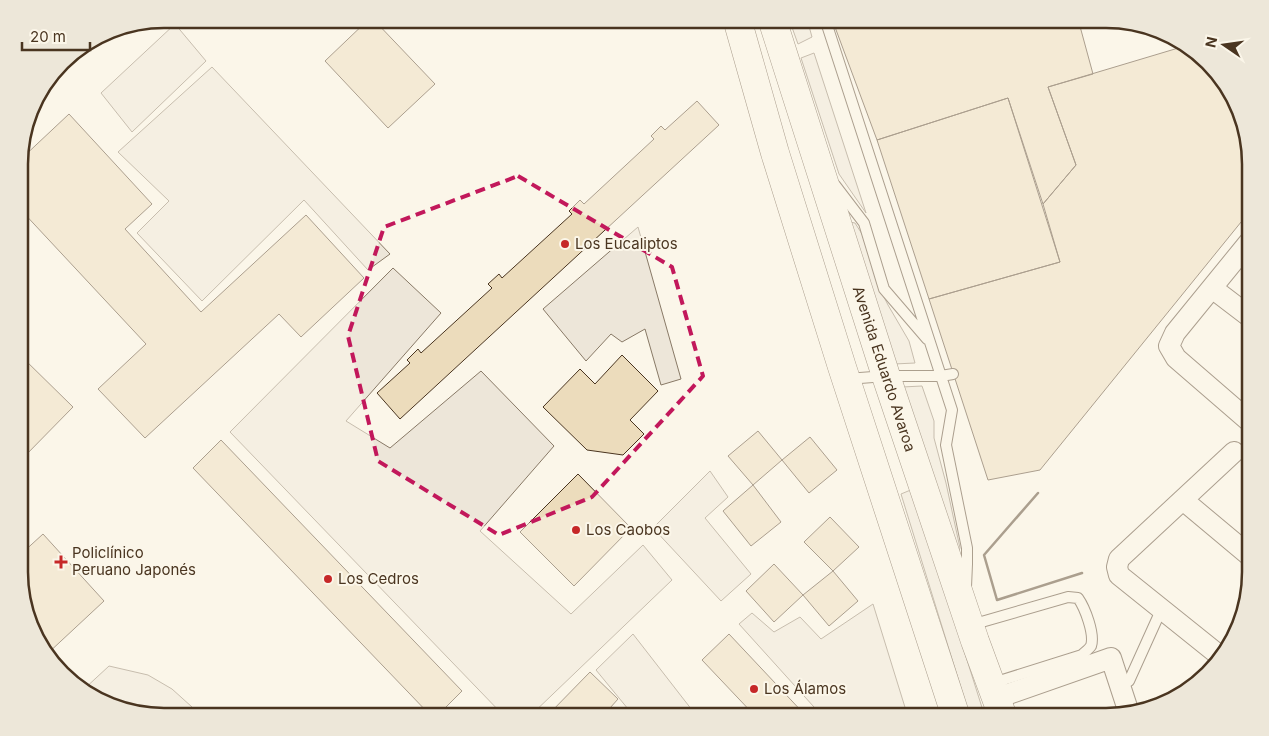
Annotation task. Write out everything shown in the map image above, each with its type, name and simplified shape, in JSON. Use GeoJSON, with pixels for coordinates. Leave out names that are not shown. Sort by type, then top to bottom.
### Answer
{"type":"FeatureCollection","features":[{"type":"Feature","properties":{"kind":"main road"},"geometry":{"type":"LineString","coordinates":[[740,28],[775,152],[846,379],[953,708]]}},
{"type":"Feature","properties":{"kind":"main road","name":"Avenida Eduardo Avaroa"},"geometry":{"type":"LineString","coordinates":[[775,28],[886,376],[997,700]]}},
{"type":"Feature","properties":{"kind":"main road"},"geometry":{"type":"LineString","coordinates":[[936,654],[970,624]]}},
{"type":"Feature","properties":{"kind":"street"},"geometry":{"type":"LineString","coordinates":[[1241,252],[1176,333],[1169,346],[1176,358],[1241,414]]}},
{"type":"Feature","properties":{"kind":"street"},"geometry":{"type":"LineString","coordinates":[[1212,288],[1241,310]]}},
{"type":"Feature","properties":{"kind":"street"},"geometry":{"type":"LineString","coordinates":[[1215,652],[1119,575],[1117,567],[1119,559],[1234,452]]}},
{"type":"Feature","properties":{"kind":"street"},"geometry":{"type":"LineString","coordinates":[[1183,500],[1241,548]]}},
{"type":"Feature","properties":{"kind":"street"},"geometry":{"type":"LineString","coordinates":[[997,700],[1111,658],[1126,707]]}},
{"type":"Feature","properties":{"kind":"lane"},"geometry":{"type":"LineString","coordinates":[[828,28],[952,410],[946,445],[966,548],[970,624],[1068,597],[1078,598],[1083,605],[1092,634],[1090,647],[1082,655],[997,700]]}},
{"type":"Feature","properties":{"kind":"lane"},"geometry":{"type":"LineString","coordinates":[[817,162],[864,223],[884,289],[930,344]]}},
{"type":"Feature","properties":{"kind":"lane"},"geometry":{"type":"LineString","coordinates":[[846,379],[953,374]]}},
{"type":"Feature","properties":{"kind":"lane"},"geometry":{"type":"LineString","coordinates":[[1130,681],[1162,608]]}},
{"type":"Feature","properties":{"kind":"highlighted area"},"geometry":{"type":"Polygon","coordinates":[[[518,176],[672,267],[703,376],[592,497],[499,535],[378,461],[348,336],[384,227],[518,176]]]}},
{"type":"Feature","properties":{"kind":"shaded area"},"geometry":{"type":"Polygon","coordinates":[[[171,28],[178,28],[206,61],[132,132],[101,93],[171,28]]]}},
{"type":"Feature","properties":{"kind":"shaded area"},"geometry":{"type":"Polygon","coordinates":[[[792,28],[810,28],[812,37],[798,44],[792,28]]]}},
{"type":"Feature","properties":{"kind":"shaded area"},"geometry":{"type":"Polygon","coordinates":[[[814,53],[866,213],[839,174],[801,58],[814,53]]]}},
{"type":"Feature","properties":{"kind":"shaded area"},"geometry":{"type":"Polygon","coordinates":[[[212,67],[390,254],[368,270],[304,200],[202,301],[137,233],[169,201],[118,152],[212,67]]]}},
{"type":"Feature","properties":{"kind":"shaded area"},"geometry":{"type":"Polygon","coordinates":[[[850,222],[855,223],[862,234],[879,287],[909,341],[915,363],[894,364],[850,222]]]}},
{"type":"Feature","properties":{"kind":"shaded area"},"geometry":{"type":"Polygon","coordinates":[[[638,227],[681,379],[661,385],[645,329],[622,342],[611,334],[586,361],[543,309],[638,227]]]}},
{"type":"Feature","properties":{"kind":"shaded area"},"geometry":{"type":"Polygon","coordinates":[[[393,268],[441,313],[346,421],[390,448],[481,371],[554,446],[480,531],[571,614],[643,545],[672,580],[538,708],[496,708],[230,432],[393,268]]]}},
{"type":"Feature","properties":{"kind":"shaded area"},"geometry":{"type":"Polygon","coordinates":[[[922,386],[934,421],[934,438],[960,548],[958,553],[902,387],[922,386]]]}},
{"type":"Feature","properties":{"kind":"shaded area"},"geometry":{"type":"Polygon","coordinates":[[[710,471],[728,497],[705,518],[751,574],[721,601],[653,528],[710,471]]]}},
{"type":"Feature","properties":{"kind":"shaded area"},"geometry":{"type":"Polygon","coordinates":[[[913,489],[982,708],[967,708],[901,494],[913,489]]]}},
{"type":"Feature","properties":{"kind":"shaded area"},"geometry":{"type":"Polygon","coordinates":[[[873,604],[905,708],[815,708],[739,624],[752,613],[774,632],[800,617],[821,639],[873,604]]]}},
{"type":"Feature","properties":{"kind":"shaded area"},"geometry":{"type":"Polygon","coordinates":[[[633,634],[690,708],[627,708],[596,670],[633,634]]]}},
{"type":"Feature","properties":{"kind":"shaded area"},"geometry":{"type":"Polygon","coordinates":[[[109,666],[148,675],[172,689],[192,707],[164,708],[128,704],[112,698],[88,685],[109,666]]]}},
{"type":"Feature","properties":{"kind":"building"},"geometry":{"type":"Polygon","coordinates":[[[360,28],[382,28],[435,84],[388,128],[325,61],[360,28]]]}},
{"type":"Feature","properties":{"kind":"building"},"geometry":{"type":"Polygon","coordinates":[[[835,28],[1080,28],[1093,74],[1048,87],[1076,165],[1043,204],[1008,98],[877,140],[835,28]]]}},
{"type":"Feature","properties":{"kind":"building"},"geometry":{"type":"Polygon","coordinates":[[[1177,48],[1199,65],[1199,70],[1204,70],[1223,96],[1234,120],[1239,137],[1241,155],[1241,222],[1040,470],[988,480],[929,299],[1060,262],[1043,204],[1076,165],[1048,87],[1177,48]]]}},
{"type":"Feature","properties":{"kind":"building"},"geometry":{"type":"Polygon","coordinates":[[[1008,98],[1060,262],[929,299],[877,140],[1008,98]]]}},
{"type":"Feature","properties":{"kind":"building","name":"Los Eucaliptos"},"geometry":{"type":"Polygon","coordinates":[[[697,101],[719,125],[400,419],[377,393],[410,363],[407,360],[418,349],[421,353],[492,288],[488,284],[499,274],[502,278],[572,214],[569,211],[580,200],[584,204],[654,139],[651,136],[661,126],[665,130],[697,101]]]}},
{"type":"Feature","properties":{"kind":"building"},"geometry":{"type":"Polygon","coordinates":[[[69,114],[152,204],[125,229],[201,312],[306,215],[364,278],[301,337],[279,314],[145,438],[98,389],[146,344],[27,216],[28,152],[69,114]]]}},
{"type":"Feature","properties":{"kind":"building"},"geometry":{"type":"Polygon","coordinates":[[[622,355],[658,391],[630,420],[644,434],[623,455],[587,450],[543,407],[580,369],[595,384],[622,355]]]}},
{"type":"Feature","properties":{"kind":"building"},"geometry":{"type":"Polygon","coordinates":[[[27,362],[73,407],[27,454],[27,362]]]}},
{"type":"Feature","properties":{"kind":"building"},"geometry":{"type":"Polygon","coordinates":[[[758,431],[782,460],[753,485],[728,456],[758,431]]]}},
{"type":"Feature","properties":{"kind":"building"},"geometry":{"type":"Polygon","coordinates":[[[810,437],[837,470],[809,493],[782,460],[810,437]]]}},
{"type":"Feature","properties":{"kind":"building","name":"Los Cedros"},"geometry":{"type":"Polygon","coordinates":[[[221,440],[462,691],[445,708],[423,708],[193,468],[221,440]]]}},
{"type":"Feature","properties":{"kind":"building","name":"Los Caobos"},"geometry":{"type":"Polygon","coordinates":[[[578,474],[631,528],[574,586],[520,532],[578,474]]]}},
{"type":"Feature","properties":{"kind":"building"},"geometry":{"type":"Polygon","coordinates":[[[753,485],[781,522],[751,546],[723,511],[753,485]]]}},
{"type":"Feature","properties":{"kind":"building"},"geometry":{"type":"Polygon","coordinates":[[[830,517],[859,547],[833,571],[804,542],[830,517]]]}},
{"type":"Feature","properties":{"kind":"building"},"geometry":{"type":"Polygon","coordinates":[[[43,534],[104,601],[52,650],[32,608],[27,572],[27,549],[43,534]]]}},
{"type":"Feature","properties":{"kind":"building"},"geometry":{"type":"Polygon","coordinates":[[[774,564],[803,595],[774,622],[746,591],[774,564]]]}},
{"type":"Feature","properties":{"kind":"building"},"geometry":{"type":"Polygon","coordinates":[[[833,571],[858,601],[829,626],[803,595],[833,571]]]}},
{"type":"Feature","properties":{"kind":"building","name":"Los Álamos"},"geometry":{"type":"Polygon","coordinates":[[[729,634],[799,708],[747,708],[702,660],[729,634]]]}},
{"type":"Feature","properties":{"kind":"building"},"geometry":{"type":"Polygon","coordinates":[[[590,672],[618,699],[610,708],[555,708],[590,672]]]}},
{"type":"Feature","properties":{"kind":"wall"},"geometry":{"type":"LineString","coordinates":[[1038,493],[984,555],[997,600],[1082,573]]}},
{"type":"Feature","properties":{"kind":"place","name":"Los Eucaliptos"},"geometry":{"type":"Point","coordinates":[565,244]}},
{"type":"Feature","properties":{"kind":"place","name":"Los Caobos"},"geometry":{"type":"Point","coordinates":[576,530]}},
{"type":"Feature","properties":{"kind":"place","name":"Policlínico Peruano Japonés"},"geometry":{"type":"Point","coordinates":[61,562]}},
{"type":"Feature","properties":{"kind":"place","name":"Los Cedros"},"geometry":{"type":"Point","coordinates":[328,579]}},
{"type":"Feature","properties":{"kind":"place","name":"Los Álamos"},"geometry":{"type":"Point","coordinates":[754,689]}}]}
